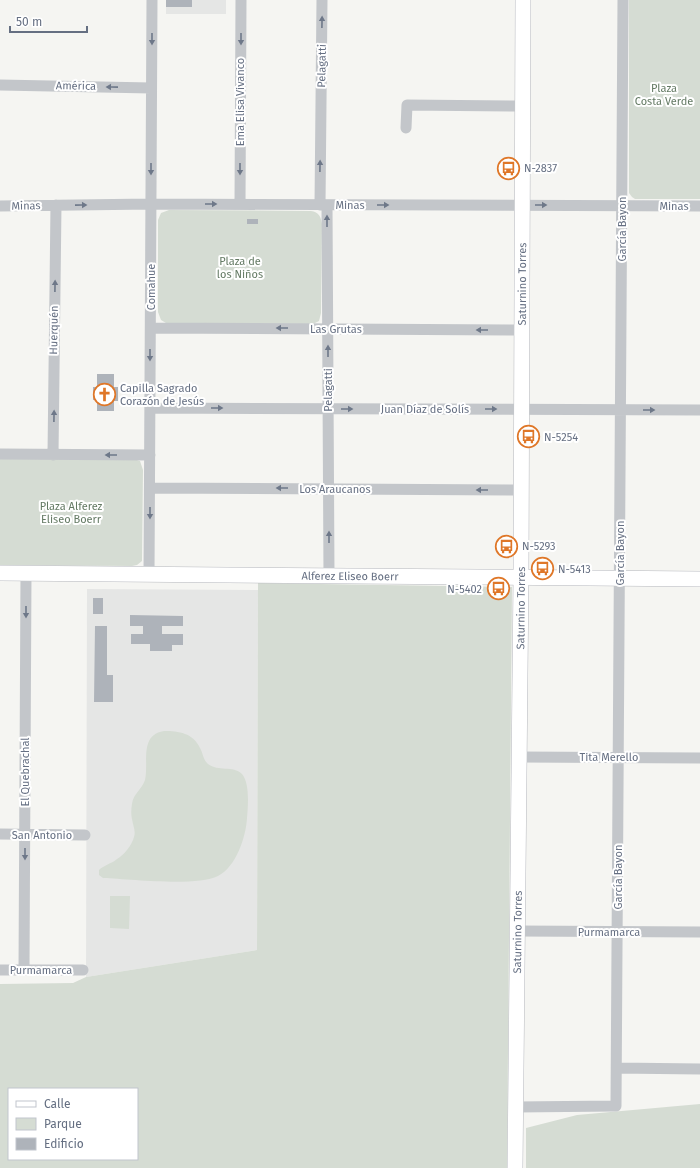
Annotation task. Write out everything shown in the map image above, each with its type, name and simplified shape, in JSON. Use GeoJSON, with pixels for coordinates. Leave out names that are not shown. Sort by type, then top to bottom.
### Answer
{"type":"FeatureCollection","features":[{"type":"Feature","properties":{"kind":"street","name":"Comahue"},"geometry":{"type":"LineString","coordinates":[[150,575],[152,0]]}},
{"type":"Feature","properties":{"kind":"street","name":"Ema Elisa Vivanco"},"geometry":{"type":"LineString","coordinates":[[240,204],[241,0]]}},
{"type":"Feature","properties":{"kind":"street","name":"Pelagatti"},"geometry":{"type":"LineString","coordinates":[[322,0],[323,205],[328,329],[329,576]]}},
{"type":"Feature","properties":{"kind":"street","name":"Saturnino Torres"},"geometry":{"type":"LineString","coordinates":[[515,1168],[521,577],[521,205],[523,0]]}},
{"type":"Feature","properties":{"kind":"street","name":"García Bayon"},"geometry":{"type":"LineString","coordinates":[[516,1107],[616,1106],[623,0]]}},
{"type":"Feature","properties":{"kind":"street","name":"América"},"geometry":{"type":"LineString","coordinates":[[0,85],[152,88]]}},
{"type":"Feature","properties":{"kind":"street"},"geometry":{"type":"LineString","coordinates":[[406,128],[407,105],[522,106]]}},
{"type":"Feature","properties":{"kind":"street","name":"Minas"},"geometry":{"type":"LineString","coordinates":[[0,206],[240,204],[700,206]]}},
{"type":"Feature","properties":{"kind":"street","name":"Huerquén"},"geometry":{"type":"LineString","coordinates":[[53,455],[56,205]]}},
{"type":"Feature","properties":{"kind":"street","name":"Las Grutas"},"geometry":{"type":"LineString","coordinates":[[150,328],[521,330]]}},
{"type":"Feature","properties":{"kind":"street","name":"Juan Díaz de Solís"},"geometry":{"type":"LineString","coordinates":[[150,408],[700,410]]}},
{"type":"Feature","properties":{"kind":"street"},"geometry":{"type":"LineString","coordinates":[[0,454],[150,455]]}},
{"type":"Feature","properties":{"kind":"street","name":"Los Araucanos"},"geometry":{"type":"LineString","coordinates":[[150,488],[521,490]]}},
{"type":"Feature","properties":{"kind":"street","name":"Alferez Eliseo Boerr"},"geometry":{"type":"LineString","coordinates":[[0,573],[700,579]]}},
{"type":"Feature","properties":{"kind":"street","name":"El Quebrachal"},"geometry":{"type":"LineString","coordinates":[[24,970],[26,573]]}},
{"type":"Feature","properties":{"kind":"street","name":"Tita Merello"},"geometry":{"type":"LineString","coordinates":[[519,757],[700,758]]}},
{"type":"Feature","properties":{"kind":"street","name":"San Antonio"},"geometry":{"type":"LineString","coordinates":[[0,834],[85,835]]}},
{"type":"Feature","properties":{"kind":"street","name":"Purmamarca"},"geometry":{"type":"LineString","coordinates":[[517,931],[700,932]]}},
{"type":"Feature","properties":{"kind":"street","name":"Purmamarca"},"geometry":{"type":"LineString","coordinates":[[0,970],[83,970]]}},
{"type":"Feature","properties":{"kind":"street"},"geometry":{"type":"LineString","coordinates":[[617,1068],[700,1069]]}},
{"type":"Feature","properties":{"kind":"shaded area"},"geometry":{"type":"Polygon","coordinates":[[[166,0],[226,0],[226,14],[166,14],[166,0]]]}},
{"type":"Feature","properties":{"kind":"shaded area"},"geometry":{"type":"Polygon","coordinates":[[[87,589],[258,590],[257,950],[86,977],[87,589]]]}},
{"type":"Feature","properties":{"kind":"green space","name":"Plaza Costa Verde"},"geometry":{"type":"Polygon","coordinates":[[[629,0],[700,0],[700,199],[635,199],[629,193],[629,0]]]}},
{"type":"Feature","properties":{"kind":"green space","name":"Plaza de los Niños"},"geometry":{"type":"Polygon","coordinates":[[[169,210],[311,211],[318,214],[322,224],[321,313],[319,321],[313,324],[166,323],[161,320],[158,312],[158,220],[161,213],[169,210]]]}},
{"type":"Feature","properties":{"kind":"green space","name":"Plaza Alferez Eliseo Boerr"},"geometry":{"type":"Polygon","coordinates":[[[0,458],[140,461],[143,470],[142,561],[137,565],[132,566],[0,565],[0,458]]]}},
{"type":"Feature","properties":{"kind":"green space"},"geometry":{"type":"Polygon","coordinates":[[[258,583],[512,587],[507,1168],[0,1168],[0,984],[73,983],[86,977],[257,950],[258,583]]]}},
{"type":"Feature","properties":{"kind":"green space"},"geometry":{"type":"Polygon","coordinates":[[[164,731],[180,732],[189,736],[197,743],[205,761],[208,764],[216,768],[238,771],[245,778],[248,795],[246,826],[239,851],[230,866],[224,872],[218,876],[208,879],[179,882],[103,878],[99,875],[99,870],[115,861],[122,855],[133,840],[135,833],[131,816],[132,806],[134,797],[145,780],[148,744],[151,738],[164,731]]]}},
{"type":"Feature","properties":{"kind":"green space"},"geometry":{"type":"Polygon","coordinates":[[[110,896],[130,896],[129,929],[110,928],[110,896]]]}},
{"type":"Feature","properties":{"kind":"green space"},"geometry":{"type":"Polygon","coordinates":[[[700,1104],[700,1168],[526,1168],[526,1128],[577,1115],[700,1104]]]}},
{"type":"Feature","properties":{"kind":"building"},"geometry":{"type":"Polygon","coordinates":[[[166,0],[192,0],[192,7],[166,7],[166,0]]]}},
{"type":"Feature","properties":{"kind":"building"},"geometry":{"type":"Polygon","coordinates":[[[247,219],[258,219],[258,224],[247,224],[247,219]]]}},
{"type":"Feature","properties":{"kind":"building","name":"Capilla Sagrado Corazón de Jesús"},"geometry":{"type":"Polygon","coordinates":[[[97,374],[114,374],[114,387],[118,387],[118,401],[114,401],[114,411],[97,411],[97,400],[93,400],[93,387],[97,387],[97,374]]]}},
{"type":"Feature","properties":{"kind":"building"},"geometry":{"type":"Polygon","coordinates":[[[93,598],[103,598],[103,614],[93,614],[93,598]]]}},
{"type":"Feature","properties":{"kind":"building"},"geometry":{"type":"Polygon","coordinates":[[[130,615],[183,616],[183,626],[162,626],[162,634],[183,634],[183,645],[172,645],[172,651],[150,651],[150,644],[131,644],[131,634],[143,634],[143,626],[130,626],[130,615]]]}},
{"type":"Feature","properties":{"kind":"building"},"geometry":{"type":"Polygon","coordinates":[[[95,626],[107,626],[107,675],[113,675],[113,702],[94,702],[95,626]]]}},
{"type":"Feature","properties":{"kind":"place","name":"N-2837"},"geometry":{"type":"Point","coordinates":[509,168]}},
{"type":"Feature","properties":{"kind":"place","name":"Capilla Sagrado Corazón de Jesús"},"geometry":{"type":"Point","coordinates":[105,394]}},
{"type":"Feature","properties":{"kind":"place","name":"N-5254"},"geometry":{"type":"Point","coordinates":[528,437]}},
{"type":"Feature","properties":{"kind":"place","name":"N-5293"},"geometry":{"type":"Point","coordinates":[507,546]}},
{"type":"Feature","properties":{"kind":"place","name":"N-5413"},"geometry":{"type":"Point","coordinates":[543,569]}},
{"type":"Feature","properties":{"kind":"place","name":"N-5402"},"geometry":{"type":"Point","coordinates":[498,589]}}]}
